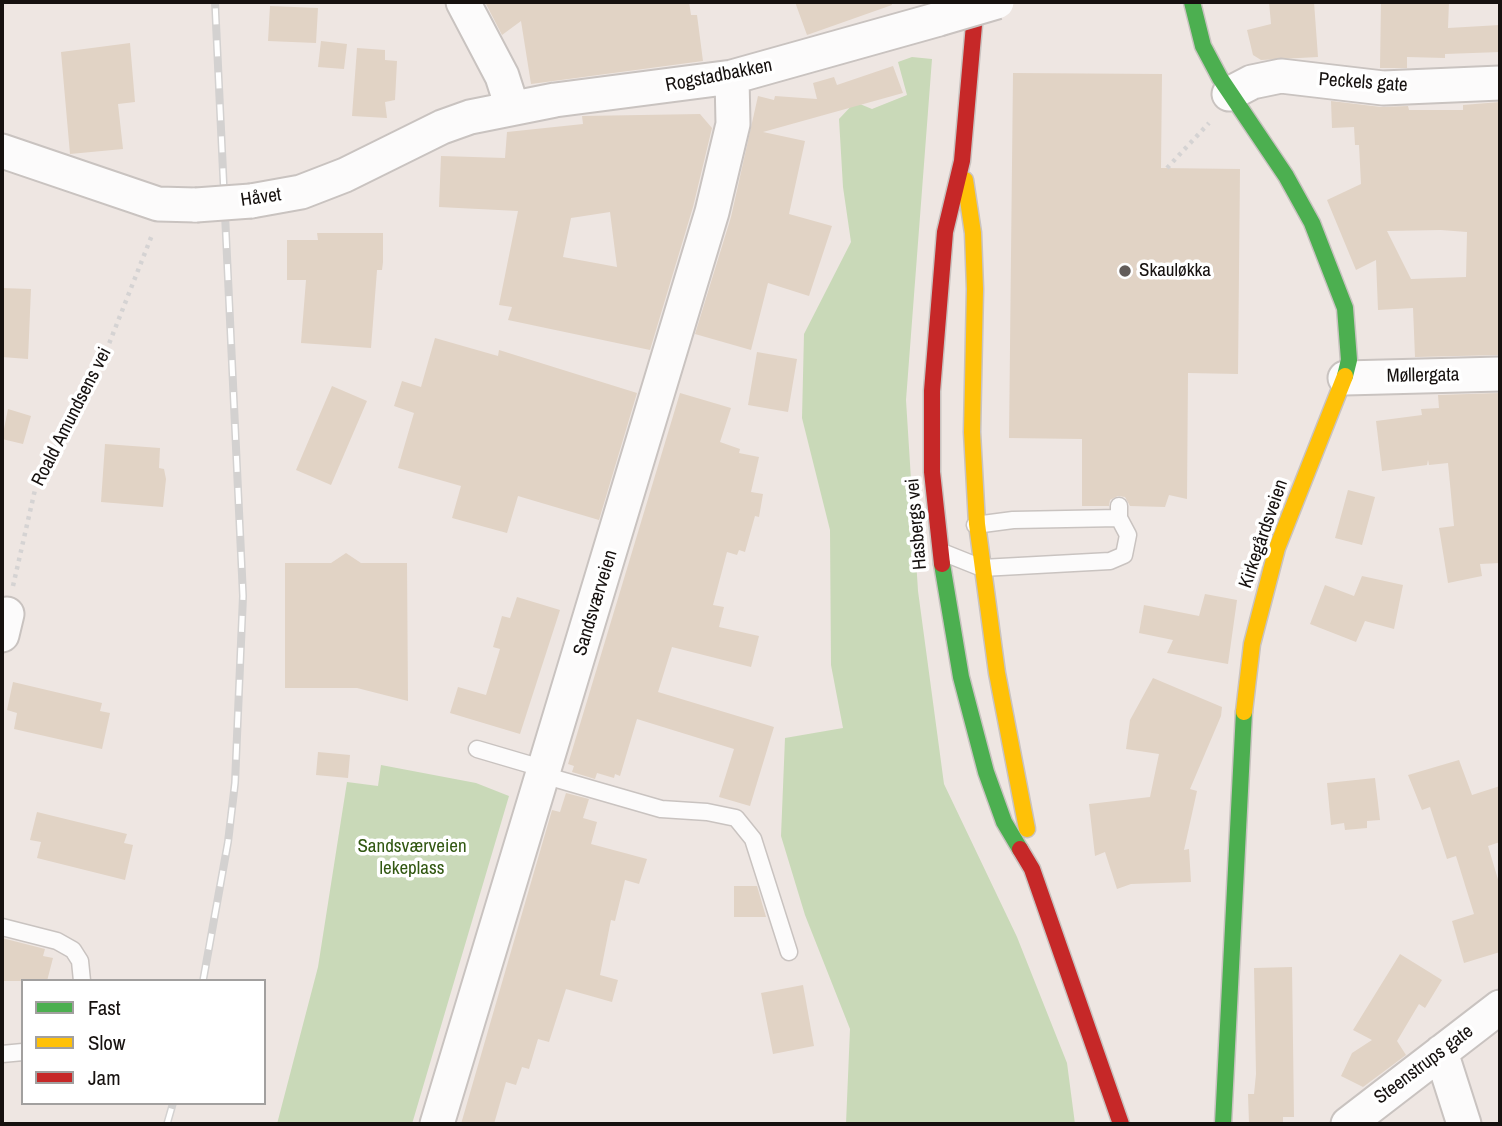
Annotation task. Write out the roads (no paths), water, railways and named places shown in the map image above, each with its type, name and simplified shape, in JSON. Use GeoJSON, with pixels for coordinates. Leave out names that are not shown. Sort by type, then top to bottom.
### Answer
{"type":"FeatureCollection","features":[{"type":"Feature","properties":{"kind":"street"},"geometry":{"type":"LineString","coordinates":[[463,2],[502,76],[513,107]]}},
{"type":"Feature","properties":{"kind":"street","name":"Hasbergs vei"},"geometry":{"type":"LineString","coordinates":[[976,2],[962,161],[945,232],[932,390],[932,472],[940,551],[951,635],[986,772],[1004,822],[1032,869],[1121,1124]]}},
{"type":"Feature","properties":{"kind":"street","name":"Rogstadbakken"},"geometry":{"type":"LineString","coordinates":[[513,107],[732,77],[928,15],[997,2]]}},
{"type":"Feature","properties":{"kind":"street","name":"Kirkegårdsveien"},"geometry":{"type":"LineString","coordinates":[[1192,2],[1203,46],[1229,94],[1286,176],[1326,255],[1345,308],[1349,342],[1345,378],[1278,548],[1252,644],[1240,745],[1223,1124]]}},
{"type":"Feature","properties":{"kind":"street","name":"Peckels gate"},"geometry":{"type":"LineString","coordinates":[[1229,94],[1252,82],[1281,76],[1383,88],[1500,83]]}},
{"type":"Feature","properties":{"kind":"street","name":"Sandsværveien"},"geometry":{"type":"LineString","coordinates":[[437,1124],[712,212],[733,124],[732,77]]}},
{"type":"Feature","properties":{"kind":"street","name":"Håvet"},"geometry":{"type":"LineString","coordinates":[[2,150],[158,204],[196,205],[251,201],[301,192],[442,127],[513,107]]}},
{"type":"Feature","properties":{"kind":"street","name":"Hasbergs vei"},"geometry":{"type":"LineString","coordinates":[[962,161],[973,233],[972,432],[977,524],[997,673],[1025,813],[1032,869]]}},
{"type":"Feature","properties":{"kind":"street","name":"Møllergata"},"geometry":{"type":"LineString","coordinates":[[1345,378],[1500,374]]}},
{"type":"Feature","properties":{"kind":"street","name":"Steenstrups gate"},"geometry":{"type":"LineString","coordinates":[[1348,1124],[1500,1007]]}},
{"type":"Feature","properties":{"kind":"street"},"geometry":{"type":"LineString","coordinates":[[1441,1052],[1464,1124]]}},
{"type":"Feature","properties":{"kind":"lane"},"geometry":{"type":"LineString","coordinates":[[1119,512],[1128,535],[1124,555],[1110,561],[982,568],[959,562],[940,551],[958,535],[977,524],[1119,512]]}},
{"type":"Feature","properties":{"kind":"lane"},"geometry":{"type":"LineString","coordinates":[[477,749],[661,809],[707,811],[736,818],[753,839],[789,952]]}},
{"type":"Feature","properties":{"kind":"lane"},"geometry":{"type":"LineString","coordinates":[[2,927],[57,941],[73,950],[80,961],[82,979]]}},
{"type":"Feature","properties":{"kind":"lane"},"geometry":{"type":"LineString","coordinates":[[2,1054],[21,1052]]}},
{"type":"Feature","properties":{"kind":"railway"},"geometry":{"type":"LineString","coordinates":[[203,979],[228,842],[235,783],[243,596],[215,2]]}},
{"type":"Feature","properties":{"kind":"railway"},"geometry":{"type":"LineString","coordinates":[[167,1124],[172,1105]]}},
{"type":"Feature","properties":{"kind":"place","name":"Skauløkka"},"geometry":{"type":"Point","coordinates":[1125,271]}},
{"type":"Feature","properties":{"kind":"park label","name":"Sandsværveien lekeplass"},"geometry":{"type":"Point","coordinates":[412,858]}}]}
